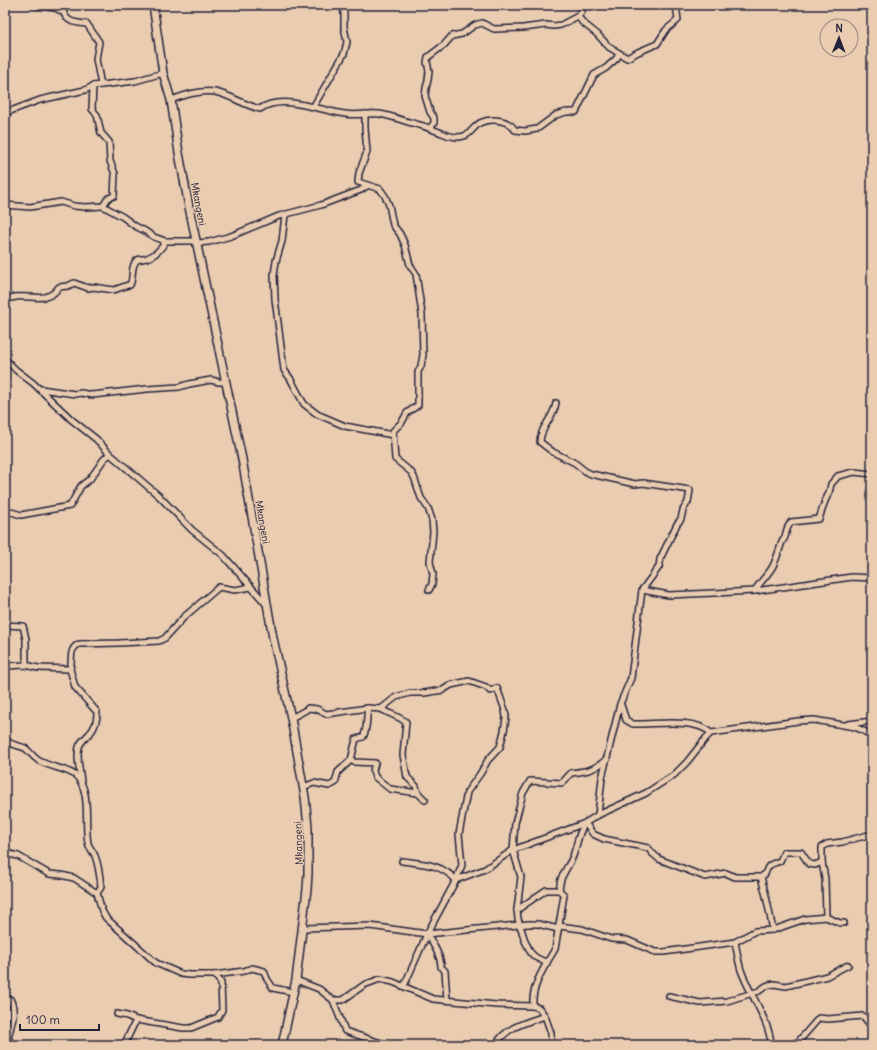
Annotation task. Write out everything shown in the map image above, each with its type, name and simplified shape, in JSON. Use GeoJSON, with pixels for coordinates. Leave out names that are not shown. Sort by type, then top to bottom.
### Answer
{"type":"FeatureCollection","features":[{"type":"Feature","properties":{"kind":"street"},"geometry":{"type":"LineString","coordinates":[[35,5],[55,8],[63,12],[70,22],[87,24],[99,42],[96,59],[101,85]]}},
{"type":"Feature","properties":{"kind":"street"},"geometry":{"type":"LineString","coordinates":[[63,5],[63,12]]}},
{"type":"Feature","properties":{"kind":"street","name":"Mkangeni"},"geometry":{"type":"LineString","coordinates":[[153,5],[163,73],[171,100],[179,153],[196,242],[242,459],[273,638],[291,718],[303,787],[308,827],[308,874],[303,928],[296,980],[282,1045]]}},
{"type":"Feature","properties":{"kind":"street"},"geometry":{"type":"LineString","coordinates":[[313,107],[344,54],[347,42],[344,27],[343,5]]}},
{"type":"Feature","properties":{"kind":"street"},"geometry":{"type":"LineString","coordinates":[[430,128],[434,123],[434,118],[430,112],[425,96],[429,71],[427,62],[428,57],[444,45],[452,36],[462,34],[475,25],[482,23],[494,29],[560,25],[578,16],[582,11],[583,5]]}},
{"type":"Feature","properties":{"kind":"street"},"geometry":{"type":"LineString","coordinates":[[578,16],[582,22],[610,47],[627,58],[657,44],[666,30],[678,20],[676,5]]}},
{"type":"Feature","properties":{"kind":"street"},"geometry":{"type":"LineString","coordinates":[[171,100],[194,92],[215,92],[235,99],[248,106],[260,109],[264,106],[272,104],[297,103],[347,115],[379,114],[430,128],[447,136],[459,137],[468,134],[481,122],[490,120],[505,121],[515,130],[525,131],[537,129],[556,115],[566,112],[576,112],[594,75],[606,68],[619,53]]}},
{"type":"Feature","properties":{"kind":"street"},"geometry":{"type":"LineString","coordinates":[[5,113],[40,100],[85,90],[93,86],[135,81],[163,73]]}},
{"type":"Feature","properties":{"kind":"street"},"geometry":{"type":"LineString","coordinates":[[93,86],[92,109],[97,115],[101,133],[109,142],[110,161],[115,174],[114,196],[108,198],[103,206]]}},
{"type":"Feature","properties":{"kind":"street"},"geometry":{"type":"LineString","coordinates":[[365,114],[367,152],[359,173],[358,182],[380,189],[385,196],[389,205],[393,225],[400,234],[405,245],[410,265],[416,274],[422,314],[423,355],[418,372],[418,405],[407,413],[402,422],[393,431],[393,435],[395,459],[411,472],[421,498],[428,508],[432,520],[433,532],[430,562],[433,574],[430,590]]}},
{"type":"Feature","properties":{"kind":"street"},"geometry":{"type":"LineString","coordinates":[[5,205],[30,207],[61,202],[74,206],[103,206],[154,237],[165,241],[209,242],[231,236],[279,216],[321,204],[361,190],[368,186]]}},
{"type":"Feature","properties":{"kind":"street"},"geometry":{"type":"LineString","coordinates":[[285,215],[282,241],[276,261],[274,276],[275,299],[284,370],[304,404],[317,414],[346,426],[393,435]]}},
{"type":"Feature","properties":{"kind":"street"},"geometry":{"type":"LineString","coordinates":[[5,301],[24,296],[49,297],[55,293],[59,287],[68,286],[74,283],[88,288],[93,286],[114,290],[130,285],[135,262],[137,260],[153,256],[164,245],[165,241]]}},
{"type":"Feature","properties":{"kind":"street"},"geometry":{"type":"LineString","coordinates":[[5,359],[159,496],[187,526],[223,554],[267,605]]}},
{"type":"Feature","properties":{"kind":"street"},"geometry":{"type":"LineString","coordinates":[[40,389],[92,395],[159,387],[179,387],[211,380],[226,382]]}},
{"type":"Feature","properties":{"kind":"street"},"geometry":{"type":"LineString","coordinates":[[556,403],[555,412],[540,435],[540,442],[553,452],[576,463],[591,474],[635,484],[644,483],[690,490],[682,519],[677,524],[660,559],[659,567],[642,590],[631,664],[631,678],[620,704],[602,778],[598,815]]}},
{"type":"Feature","properties":{"kind":"street"},"geometry":{"type":"LineString","coordinates":[[5,510],[21,515],[70,506],[81,486],[90,479],[104,459],[110,454]]}},
{"type":"Feature","properties":{"kind":"street"},"geometry":{"type":"LineString","coordinates":[[755,591],[756,587],[774,565],[785,538],[785,533],[791,522],[819,519],[831,484],[838,476],[854,472],[872,474]]}},
{"type":"Feature","properties":{"kind":"street"},"geometry":{"type":"LineString","coordinates":[[642,590],[669,595],[755,591],[852,577],[872,578]]}},
{"type":"Feature","properties":{"kind":"street"},"geometry":{"type":"LineString","coordinates":[[251,587],[235,590],[219,587],[184,617],[165,638],[159,641],[75,645],[72,651],[70,669],[75,687],[98,712],[94,728],[86,736],[80,746],[78,752],[78,770],[86,803],[86,827],[89,845],[95,856],[101,887],[98,893],[102,911],[106,918],[156,963],[182,974],[215,974],[244,971],[252,968],[264,971],[266,979],[273,988],[293,992]]}},
{"type":"Feature","properties":{"kind":"street"},"geometry":{"type":"LineString","coordinates":[[5,625],[23,626],[26,639],[26,665]]}},
{"type":"Feature","properties":{"kind":"street"},"geometry":{"type":"LineString","coordinates":[[5,666],[26,665],[38,668],[70,669]]}},
{"type":"Feature","properties":{"kind":"street"},"geometry":{"type":"LineString","coordinates":[[381,709],[396,697],[410,693],[424,693],[444,690],[451,685],[469,681],[490,691],[497,688],[506,718],[500,747],[488,760],[467,792],[459,834],[462,864],[456,880],[427,934],[404,986]]}},
{"type":"Feature","properties":{"kind":"street"},"geometry":{"type":"LineString","coordinates":[[620,704],[626,720],[633,724],[696,725],[707,729],[711,733]]}},
{"type":"Feature","properties":{"kind":"street"},"geometry":{"type":"LineString","coordinates":[[291,718],[308,708],[317,709],[326,714],[368,708],[381,709],[400,717],[406,722],[402,755],[407,777],[416,786],[418,793],[425,800]]}},
{"type":"Feature","properties":{"kind":"street"},"geometry":{"type":"LineString","coordinates":[[303,787],[314,783],[329,786],[334,783],[338,772],[351,760],[356,739],[363,737],[366,732],[368,708]]}},
{"type":"Feature","properties":{"kind":"street"},"geometry":{"type":"LineString","coordinates":[[456,880],[485,869],[513,850],[585,823],[598,815],[646,793],[674,775],[711,733],[814,720],[855,727],[864,730],[872,736]]}},
{"type":"Feature","properties":{"kind":"street"},"geometry":{"type":"LineString","coordinates":[[841,725],[872,721]]}},
{"type":"Feature","properties":{"kind":"street"},"geometry":{"type":"LineString","coordinates":[[5,740],[11,744],[26,749],[32,756],[41,762],[64,769],[76,776],[81,783]]}},
{"type":"Feature","properties":{"kind":"street"},"geometry":{"type":"LineString","coordinates":[[547,963],[535,957],[531,952],[525,941],[517,910],[521,877],[513,850],[515,823],[523,793],[530,781],[562,783],[572,772],[584,772],[597,767],[608,758]]}},
{"type":"Feature","properties":{"kind":"street"},"geometry":{"type":"LineString","coordinates":[[351,760],[354,762],[375,763],[373,771],[375,777],[390,788],[418,793]]}},
{"type":"Feature","properties":{"kind":"street"},"geometry":{"type":"LineString","coordinates":[[585,823],[593,834],[604,839],[648,848],[659,859],[705,877],[726,874],[735,877],[761,877],[765,874],[770,864],[780,861],[784,852],[801,852],[809,864],[816,865],[822,862]]}},
{"type":"Feature","properties":{"kind":"street"},"geometry":{"type":"LineString","coordinates":[[559,890],[563,874],[572,858],[579,832],[585,823]]}},
{"type":"Feature","properties":{"kind":"street"},"geometry":{"type":"LineString","coordinates":[[826,917],[822,847],[827,844],[872,834]]}},
{"type":"Feature","properties":{"kind":"street"},"geometry":{"type":"LineString","coordinates":[[5,853],[18,856],[49,874],[74,878],[98,893]]}},
{"type":"Feature","properties":{"kind":"street"},"geometry":{"type":"LineString","coordinates":[[402,861],[436,866],[448,872],[456,880]]}},
{"type":"Feature","properties":{"kind":"street"},"geometry":{"type":"LineString","coordinates":[[761,877],[773,930]]}},
{"type":"Feature","properties":{"kind":"street"},"geometry":{"type":"LineString","coordinates":[[517,910],[546,890],[559,890],[564,895],[555,949],[536,983],[533,1006]]}},
{"type":"Feature","properties":{"kind":"street"},"geometry":{"type":"LineString","coordinates":[[303,928],[370,926],[427,934],[538,924],[559,928],[582,929],[611,939],[627,940],[655,952],[664,952],[690,947],[735,942],[755,931],[773,930],[805,919],[826,917],[844,924]]}},
{"type":"Feature","properties":{"kind":"street"},"geometry":{"type":"LineString","coordinates":[[427,934],[441,963],[441,967],[445,971],[447,1000]]}},
{"type":"Feature","properties":{"kind":"street"},"geometry":{"type":"LineString","coordinates":[[735,942],[741,969],[766,1025],[771,1040],[771,1045]]}},
{"type":"Feature","properties":{"kind":"street"},"geometry":{"type":"LineString","coordinates":[[669,996],[700,1003],[727,1001],[752,994],[766,986],[774,984],[786,986],[826,976],[848,965]]}},
{"type":"Feature","properties":{"kind":"street"},"geometry":{"type":"LineString","coordinates":[[116,1014],[127,1016],[136,1020],[183,1028],[192,1028],[218,1017],[222,1010],[221,983],[215,974]]}},
{"type":"Feature","properties":{"kind":"street"},"geometry":{"type":"LineString","coordinates":[[296,980],[319,989],[333,1000],[345,1031],[381,1043],[382,1045]]}},
{"type":"Feature","properties":{"kind":"street"},"geometry":{"type":"LineString","coordinates":[[333,1000],[343,1000],[364,986],[380,980],[393,982],[433,999],[496,1005],[533,1006],[539,1008],[545,1016],[551,1033],[551,1045]]}},
{"type":"Feature","properties":{"kind":"street"},"geometry":{"type":"LineString","coordinates":[[5,998],[10,999],[14,1014],[8,1038],[13,1045]]}},
{"type":"Feature","properties":{"kind":"street"},"geometry":{"type":"LineString","coordinates":[[496,1045],[505,1033],[512,1028],[545,1016]]}},
{"type":"Feature","properties":{"kind":"street"},"geometry":{"type":"LineString","coordinates":[[789,1045],[798,1042],[819,1018],[828,1019],[863,1016],[872,1027]]}},
{"type":"Feature","properties":{"kind":"street"},"geometry":{"type":"LineString","coordinates":[[124,1045],[136,1020]]}}]}
